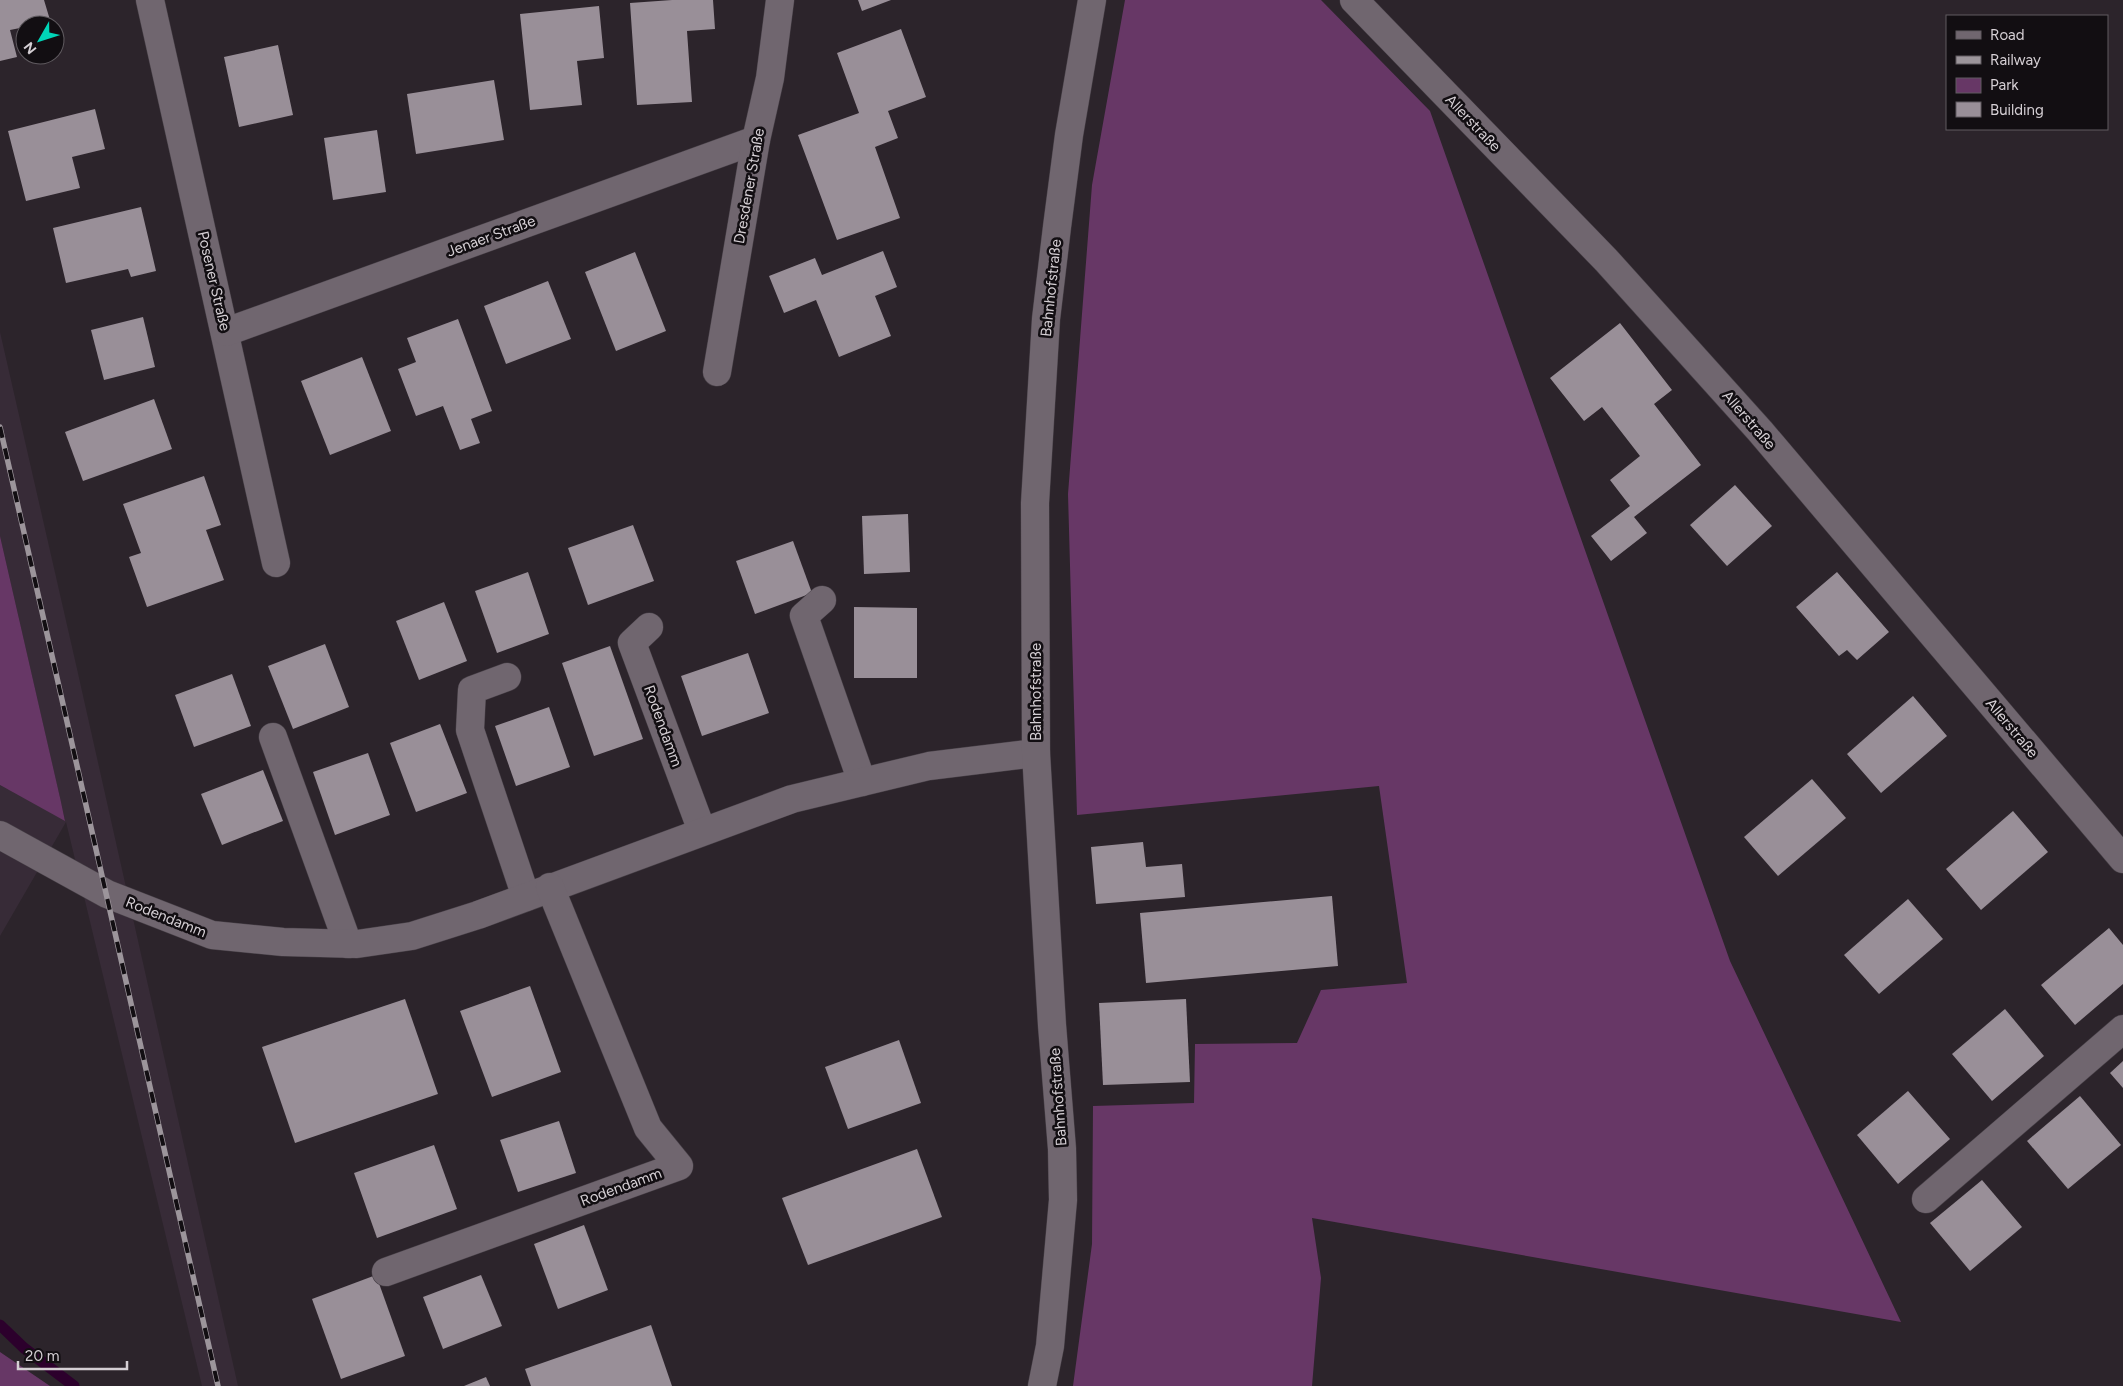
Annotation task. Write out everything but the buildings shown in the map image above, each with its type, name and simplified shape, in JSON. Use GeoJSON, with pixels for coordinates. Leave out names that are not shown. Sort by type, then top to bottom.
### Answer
{"type":"FeatureCollection","features":[{"type":"Feature","properties":{"kind":"street","name":"Posener Straße"},"geometry":{"type":"LineString","coordinates":[[150,0],[226,332],[276,563]]}},
{"type":"Feature","properties":{"kind":"street","name":"Dresdener Straße"},"geometry":{"type":"LineString","coordinates":[[717,372],[756,140],[770,78],[780,0]]}},
{"type":"Feature","properties":{"kind":"street","name":"Bahnhofstraße"},"geometry":{"type":"LineString","coordinates":[[1042,1386],[1050,1346],[1063,1200],[1062,1149],[1052,1025],[1036,753],[1035,502],[1046,319],[1069,135],[1092,0]]}},
{"type":"Feature","properties":{"kind":"street","name":"Allerstraße"},"geometry":{"type":"LineString","coordinates":[[1354,0],[1606,260],[1754,424],[2123,859]]}},
{"type":"Feature","properties":{"kind":"street","name":"Jenaer Straße"},"geometry":{"type":"LineString","coordinates":[[226,332],[756,140]]}},
{"type":"Feature","properties":{"kind":"street"},"geometry":{"type":"LineString","coordinates":[[822,600],[804,616],[862,782]]}},
{"type":"Feature","properties":{"kind":"street","name":"Rodendamm"},"geometry":{"type":"LineString","coordinates":[[649,627],[632,643],[702,832]]}},
{"type":"Feature","properties":{"kind":"street","name":"Rodendamm"},"geometry":{"type":"LineString","coordinates":[[386,1272],[679,1166],[648,1128],[538,892],[470,730],[472,690],[507,677]]}},
{"type":"Feature","properties":{"kind":"street"},"geometry":{"type":"LineString","coordinates":[[273,737],[348,944]]}},
{"type":"Feature","properties":{"kind":"street","name":"Rodendamm"},"geometry":{"type":"LineString","coordinates":[[0,835],[107,894],[212,935],[283,942],[348,944],[412,936],[478,915],[792,800],[929,766],[1036,753]]}},
{"type":"Feature","properties":{"kind":"street"},"geometry":{"type":"LineString","coordinates":[[1926,1198],[2123,1029]]}},
{"type":"Feature","properties":{"kind":"shaded area"},"geometry":{"type":"Polygon","coordinates":[[[0,332],[238,1386],[202,1386],[66,822],[0,936],[0,785],[65,820],[0,536],[0,332]]]}},
{"type":"Feature","properties":{"kind":"green space"},"geometry":{"type":"Polygon","coordinates":[[[1125,0],[1321,0],[1430,111],[1730,961],[1901,1322],[1312,1218],[1321,1278],[1312,1386],[1073,1386],[1092,1244],[1093,1106],[1194,1103],[1195,1044],[1297,1043],[1321,990],[1407,983],[1379,786],[1077,815],[1068,494],[1092,185],[1125,0]]]}},
{"type":"Feature","properties":{"kind":"green space"},"geometry":{"type":"Polygon","coordinates":[[[0,536],[61,802],[65,821],[0,785],[0,536]]]}},
{"type":"Feature","properties":{"kind":"green space"},"geometry":{"type":"Polygon","coordinates":[[[0,1352],[50,1386],[0,1386],[0,1352]]]}},
{"type":"Feature","properties":{"kind":"waterway"},"geometry":{"type":"LineString","coordinates":[[0,1325],[24,1348],[74,1386]]}},
{"type":"Feature","properties":{"kind":"railway"},"geometry":{"type":"LineString","coordinates":[[0,427],[218,1386]]}}]}
